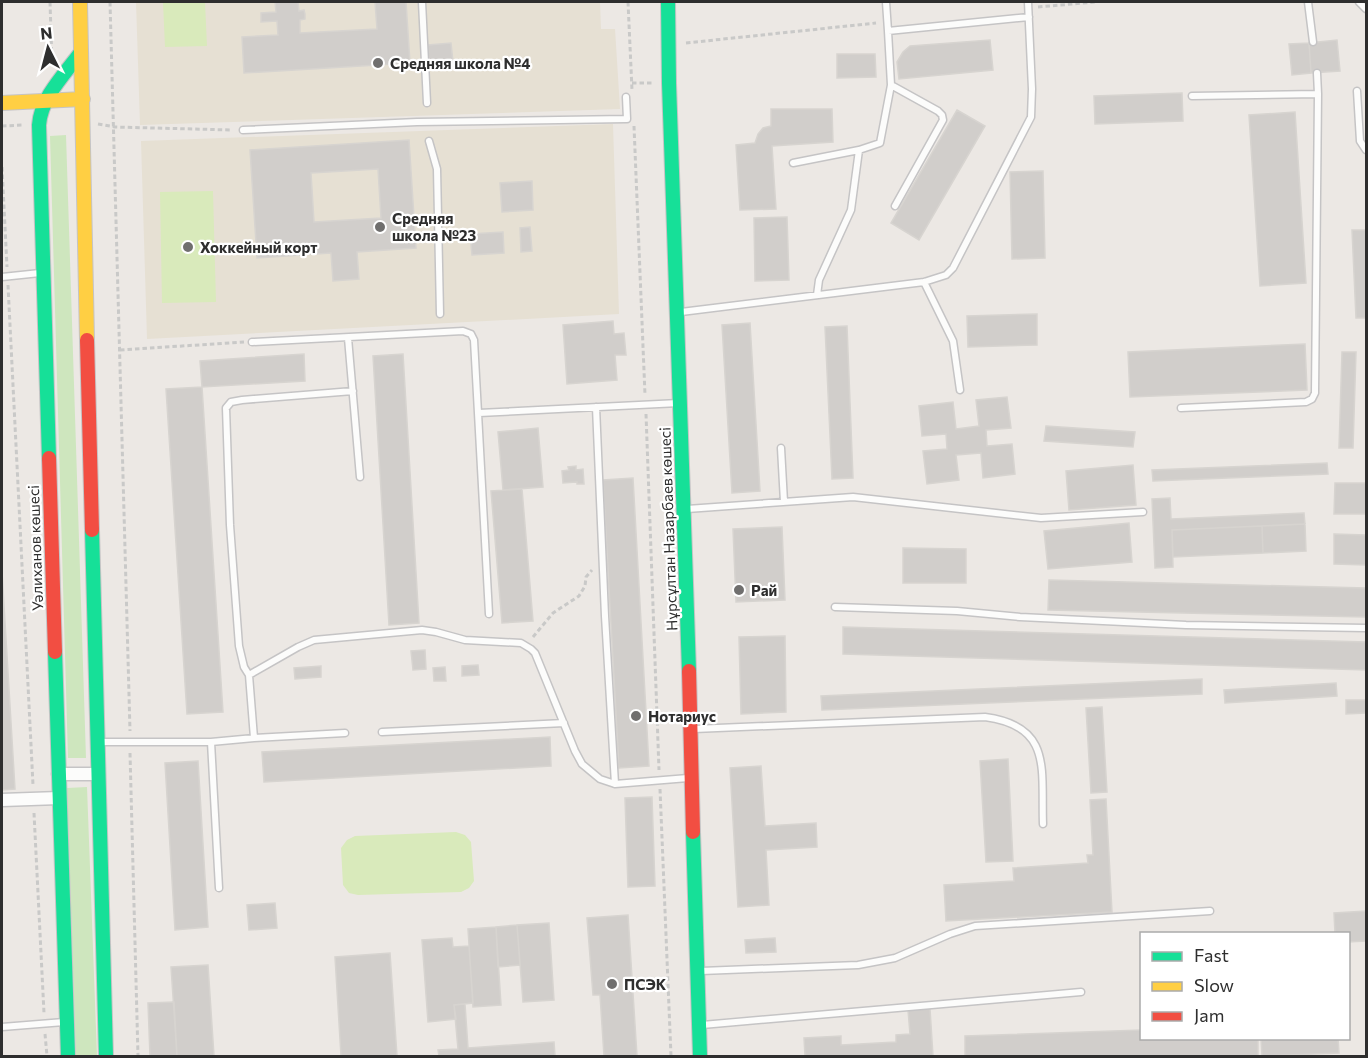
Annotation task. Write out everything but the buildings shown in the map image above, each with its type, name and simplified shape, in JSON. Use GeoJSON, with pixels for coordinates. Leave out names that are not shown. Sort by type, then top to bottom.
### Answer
{"type":"FeatureCollection","features":[{"type":"Feature","properties":{"kind":"main road"},"geometry":{"type":"LineString","coordinates":[[80,2],[105,1056]]}},
{"type":"Feature","properties":{"kind":"main road","name":"Нұрсұлтан Назарбаев көшесі"},"geometry":{"type":"LineString","coordinates":[[671,2],[669,83],[681,403],[700,1056]]}},
{"type":"Feature","properties":{"kind":"main road","name":"Уәлиханов көшесі"},"geometry":{"type":"LineString","coordinates":[[68,1056],[39,125],[40,113],[49,96],[81,51]]}},
{"type":"Feature","properties":{"kind":"main road"},"geometry":{"type":"LineString","coordinates":[[2,103],[49,96],[83,99]]}},
{"type":"Feature","properties":{"kind":"street"},"geometry":{"type":"LineString","coordinates":[[58,774],[97,774]]}},
{"type":"Feature","properties":{"kind":"street"},"geometry":{"type":"LineString","coordinates":[[2,800],[59,798]]}},
{"type":"Feature","properties":{"kind":"lane"},"geometry":{"type":"LineString","coordinates":[[422,2],[427,103]]}},
{"type":"Feature","properties":{"kind":"lane"},"geometry":{"type":"LineString","coordinates":[[793,163],[859,150],[877,145],[882,140],[891,85],[886,2]]}},
{"type":"Feature","properties":{"kind":"lane"},"geometry":{"type":"LineString","coordinates":[[677,313],[924,282],[946,275],[953,268],[1028,124],[1032,101],[1028,2]]}},
{"type":"Feature","properties":{"kind":"lane"},"geometry":{"type":"LineString","coordinates":[[1308,2],[1313,42]]}},
{"type":"Feature","properties":{"kind":"lane"},"geometry":{"type":"LineString","coordinates":[[1359,2],[1366,9]]}},
{"type":"Feature","properties":{"kind":"lane"},"geometry":{"type":"LineString","coordinates":[[888,31],[1029,17]]}},
{"type":"Feature","properties":{"kind":"lane"},"geometry":{"type":"LineString","coordinates":[[1181,408],[1306,402],[1312,399],[1315,393],[1317,73]]}},
{"type":"Feature","properties":{"kind":"lane"},"geometry":{"type":"LineString","coordinates":[[891,85],[938,111],[943,120],[895,206]]}},
{"type":"Feature","properties":{"kind":"lane"},"geometry":{"type":"LineString","coordinates":[[1358,91],[1360,141],[1366,150]]}},
{"type":"Feature","properties":{"kind":"lane"},"geometry":{"type":"LineString","coordinates":[[1191,96],[1318,94]]}},
{"type":"Feature","properties":{"kind":"lane"},"geometry":{"type":"LineString","coordinates":[[243,130],[417,122],[627,118],[629,97]]}},
{"type":"Feature","properties":{"kind":"lane"},"geometry":{"type":"LineString","coordinates":[[429,141],[437,169],[440,314]]}},
{"type":"Feature","properties":{"kind":"lane"},"geometry":{"type":"LineString","coordinates":[[817,295],[819,280],[851,210],[859,150]]}},
{"type":"Feature","properties":{"kind":"lane"},"geometry":{"type":"LineString","coordinates":[[4,277],[44,273]]}},
{"type":"Feature","properties":{"kind":"lane"},"geometry":{"type":"LineString","coordinates":[[924,282],[953,341],[960,390]]}},
{"type":"Feature","properties":{"kind":"lane"},"geometry":{"type":"LineString","coordinates":[[252,342],[463,331],[471,334],[474,340],[489,614]]}},
{"type":"Feature","properties":{"kind":"lane"},"geometry":{"type":"LineString","coordinates":[[348,338],[360,477]]}},
{"type":"Feature","properties":{"kind":"lane"},"geometry":{"type":"LineString","coordinates":[[254,738],[249,675],[244,667],[239,646],[230,525],[226,408],[231,402],[242,400],[353,390]]}},
{"type":"Feature","properties":{"kind":"lane"},"geometry":{"type":"LineString","coordinates":[[478,413],[681,403]]}},
{"type":"Feature","properties":{"kind":"lane"},"geometry":{"type":"LineString","coordinates":[[596,407],[615,784]]}},
{"type":"Feature","properties":{"kind":"lane"},"geometry":{"type":"LineString","coordinates":[[781,448],[784,502]]}},
{"type":"Feature","properties":{"kind":"lane"},"geometry":{"type":"LineString","coordinates":[[683,509],[853,497],[1041,518],[1143,512]]}},
{"type":"Feature","properties":{"kind":"lane"},"geometry":{"type":"LineString","coordinates":[[835,608],[957,611],[1020,618],[1186,625],[1366,628]]}},
{"type":"Feature","properties":{"kind":"lane"},"geometry":{"type":"LineString","coordinates":[[249,675],[314,640],[422,630],[465,640],[521,643],[535,653],[569,739],[582,764],[600,779],[615,784],[692,777]]}},
{"type":"Feature","properties":{"kind":"lane"},"geometry":{"type":"LineString","coordinates":[[690,729],[985,717],[1007,722],[1030,734],[1040,755],[1043,824]]}},
{"type":"Feature","properties":{"kind":"lane"},"geometry":{"type":"LineString","coordinates":[[382,732],[564,723]]}},
{"type":"Feature","properties":{"kind":"lane"},"geometry":{"type":"LineString","coordinates":[[96,742],[211,742],[345,733]]}},
{"type":"Feature","properties":{"kind":"lane"},"geometry":{"type":"LineString","coordinates":[[211,742],[219,888]]}},
{"type":"Feature","properties":{"kind":"lane"},"geometry":{"type":"LineString","coordinates":[[697,971],[858,965],[895,958],[950,934],[975,926],[1210,911]]}},
{"type":"Feature","properties":{"kind":"lane"},"geometry":{"type":"LineString","coordinates":[[699,1025],[1081,992]]}},
{"type":"Feature","properties":{"kind":"lane"},"geometry":{"type":"LineString","coordinates":[[2,1027],[67,1022]]}},
{"type":"Feature","properties":{"kind":"path"},"geometry":{"type":"LineString","coordinates":[[49,96],[50,2]]}},
{"type":"Feature","properties":{"kind":"path"},"geometry":{"type":"LineString","coordinates":[[110,2],[138,1056]]}},
{"type":"Feature","properties":{"kind":"path"},"geometry":{"type":"LineString","coordinates":[[628,2],[632,83],[629,97]]}},
{"type":"Feature","properties":{"kind":"path"},"geometry":{"type":"LineString","coordinates":[[632,83],[669,83]]}},
{"type":"Feature","properties":{"kind":"path"},"geometry":{"type":"LineString","coordinates":[[633,120],[671,1056]]}},
{"type":"Feature","properties":{"kind":"path"},"geometry":{"type":"LineString","coordinates":[[2,126],[39,125]]}},
{"type":"Feature","properties":{"kind":"path"},"geometry":{"type":"LineString","coordinates":[[115,128],[243,130]]}},
{"type":"Feature","properties":{"kind":"path"},"geometry":{"type":"LineString","coordinates":[[2,167],[4,277],[46,1056]]}},
{"type":"Feature","properties":{"kind":"path"},"geometry":{"type":"LineString","coordinates":[[120,350],[252,342]]}},
{"type":"Feature","properties":{"kind":"path"},"geometry":{"type":"LineString","coordinates":[[527,646],[539,628],[554,613],[579,596],[589,572],[603,566]]}},
{"type":"Feature","properties":{"kind":"shaded area","name":"Средняя школа №4"},"geometry":{"type":"Polygon","coordinates":[[[136,2],[600,2],[601,29],[615,29],[620,109],[140,125],[136,2]]]}},
{"type":"Feature","properties":{"kind":"shaded area","name":"Средняя школа №23"},"geometry":{"type":"Polygon","coordinates":[[[613,124],[619,314],[147,339],[141,141],[613,124]]]}},
{"type":"Feature","properties":{"kind":"green space"},"geometry":{"type":"Polygon","coordinates":[[[163,2],[205,2],[207,46],[165,47],[163,2]]]}},
{"type":"Feature","properties":{"kind":"green space"},"geometry":{"type":"Polygon","coordinates":[[[66,135],[86,758],[68,758],[50,136],[66,135]]]}},
{"type":"Feature","properties":{"kind":"green space","name":"Хоккейный корт"},"geometry":{"type":"Polygon","coordinates":[[[213,191],[216,302],[162,303],[160,192],[213,191]]]}},
{"type":"Feature","properties":{"kind":"green space"},"geometry":{"type":"Polygon","coordinates":[[[87,787],[97,1056],[76,1056],[67,788],[87,787]]]}},
{"type":"Feature","properties":{"kind":"green space"},"geometry":{"type":"Polygon","coordinates":[[[456,832],[465,835],[471,842],[474,881],[469,888],[461,892],[358,895],[349,893],[343,885],[341,848],[347,840],[355,836],[456,832]]]}},
{"type":"Feature","properties":{"kind":"traffic: fast"},"geometry":{"type":"LineString","coordinates":[[668,2],[689,671]]}},
{"type":"Feature","properties":{"kind":"traffic: fast"},"geometry":{"type":"LineString","coordinates":[[49,458],[39,125],[49,95],[81,52]]}},
{"type":"Feature","properties":{"kind":"traffic: fast"},"geometry":{"type":"LineString","coordinates":[[92,530],[106,1056]]}},
{"type":"Feature","properties":{"kind":"traffic: fast"},"geometry":{"type":"LineString","coordinates":[[55,652],[68,1056]]}},
{"type":"Feature","properties":{"kind":"traffic: fast"},"geometry":{"type":"LineString","coordinates":[[693,832],[700,1056]]}},
{"type":"Feature","properties":{"kind":"traffic: slow"},"geometry":{"type":"LineString","coordinates":[[80,2],[87,340]]}},
{"type":"Feature","properties":{"kind":"traffic: slow"},"geometry":{"type":"LineString","coordinates":[[2,103],[83,99]]}},
{"type":"Feature","properties":{"kind":"traffic: jam"},"geometry":{"type":"LineString","coordinates":[[87,340],[92,530]]}},
{"type":"Feature","properties":{"kind":"traffic: jam"},"geometry":{"type":"LineString","coordinates":[[49,458],[55,652]]}},
{"type":"Feature","properties":{"kind":"traffic: jam"},"geometry":{"type":"LineString","coordinates":[[689,671],[693,832]]}},
{"type":"Feature","properties":{"kind":"place","name":"Средняя школа №4"},"geometry":{"type":"Point","coordinates":[378,63]}},
{"type":"Feature","properties":{"kind":"place","name":"Средняя школа №23"},"geometry":{"type":"Point","coordinates":[380,227]}},
{"type":"Feature","properties":{"kind":"place","name":"Хоккейный корт"},"geometry":{"type":"Point","coordinates":[188,247]}},
{"type":"Feature","properties":{"kind":"place","name":"Рай"},"geometry":{"type":"Point","coordinates":[739,590]}},
{"type":"Feature","properties":{"kind":"place","name":"Нотариус"},"geometry":{"type":"Point","coordinates":[636,716]}},
{"type":"Feature","properties":{"kind":"place","name":"ПСЭК"},"geometry":{"type":"Point","coordinates":[612,984]}}]}
